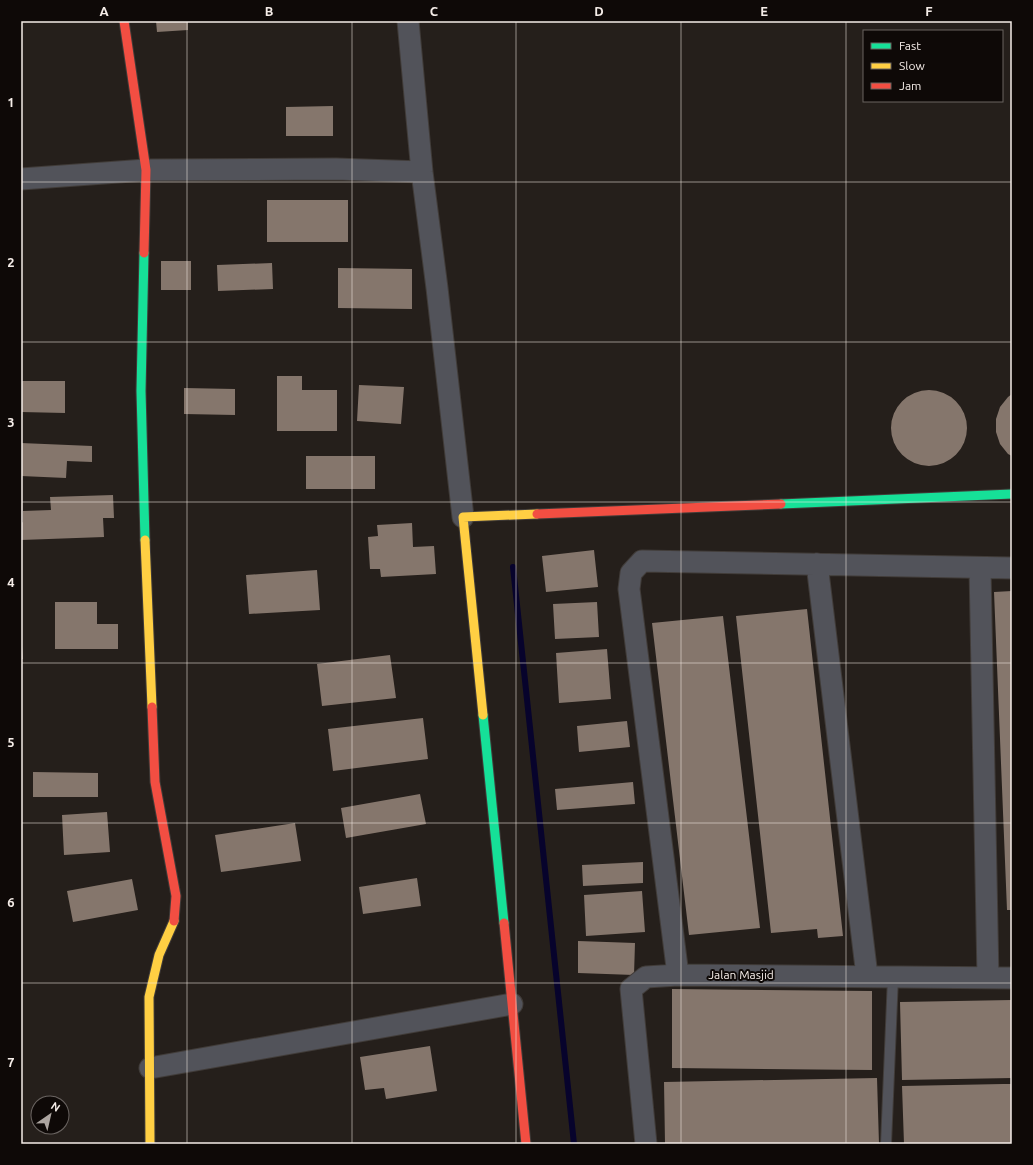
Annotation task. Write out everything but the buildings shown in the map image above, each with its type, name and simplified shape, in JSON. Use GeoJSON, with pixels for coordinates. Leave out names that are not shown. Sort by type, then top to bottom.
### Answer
{"type":"FeatureCollection","features":[{"type":"Feature","properties":{"kind":"street"},"geometry":{"type":"LineString","coordinates":[[124,21],[146,170],[141,391],[147,601],[155,782],[176,896],[174,922],[159,955],[149,997],[150,1144]]}},
{"type":"Feature","properties":{"kind":"street"},"geometry":{"type":"LineString","coordinates":[[408,21],[422,172],[464,517],[526,1144]]}},
{"type":"Feature","properties":{"kind":"street"},"geometry":{"type":"LineString","coordinates":[[21,179],[146,170],[336,169],[422,172]]}},
{"type":"Feature","properties":{"kind":"street"},"geometry":{"type":"LineString","coordinates":[[464,517],[1012,494]]}},
{"type":"Feature","properties":{"kind":"street"},"geometry":{"type":"LineString","coordinates":[[678,975],[629,589],[632,573],[642,561],[1012,568]]}},
{"type":"Feature","properties":{"kind":"street"},"geometry":{"type":"LineString","coordinates":[[816,564],[867,976]]}},
{"type":"Feature","properties":{"kind":"street"},"geometry":{"type":"LineString","coordinates":[[980,568],[988,978]]}},
{"type":"Feature","properties":{"kind":"street","name":"Jalan Masjid"},"geometry":{"type":"LineString","coordinates":[[646,1144],[631,989],[646,977],[678,975],[1012,978]]}},
{"type":"Feature","properties":{"kind":"street"},"geometry":{"type":"LineString","coordinates":[[150,1068],[512,1004]]}},
{"type":"Feature","properties":{"kind":"lane"},"geometry":{"type":"LineString","coordinates":[[886,1144],[893,977]]}},
{"type":"Feature","properties":{"kind":"waterway"},"geometry":{"type":"LineString","coordinates":[[513,567],[574,1144]]}},
{"type":"Feature","properties":{"kind":"traffic: fast"},"geometry":{"type":"LineString","coordinates":[[144,253],[141,391],[145,540]]}},
{"type":"Feature","properties":{"kind":"traffic: fast"},"geometry":{"type":"LineString","coordinates":[[781,504],[1012,494]]}},
{"type":"Feature","properties":{"kind":"traffic: fast"},"geometry":{"type":"LineString","coordinates":[[483,715],[504,923]]}},
{"type":"Feature","properties":{"kind":"traffic: slow"},"geometry":{"type":"LineString","coordinates":[[483,715],[463,517],[537,514]]}},
{"type":"Feature","properties":{"kind":"traffic: slow"},"geometry":{"type":"LineString","coordinates":[[145,540],[152,707]]}},
{"type":"Feature","properties":{"kind":"traffic: slow"},"geometry":{"type":"LineString","coordinates":[[150,1144],[149,997],[159,955],[174,921]]}},
{"type":"Feature","properties":{"kind":"traffic: jam"},"geometry":{"type":"LineString","coordinates":[[124,21],[146,170],[144,253]]}},
{"type":"Feature","properties":{"kind":"traffic: jam"},"geometry":{"type":"LineString","coordinates":[[537,514],[781,504]]}},
{"type":"Feature","properties":{"kind":"traffic: jam"},"geometry":{"type":"LineString","coordinates":[[152,707],[155,782],[176,896],[174,921]]}},
{"type":"Feature","properties":{"kind":"traffic: jam"},"geometry":{"type":"LineString","coordinates":[[504,923],[526,1144]]}}]}
